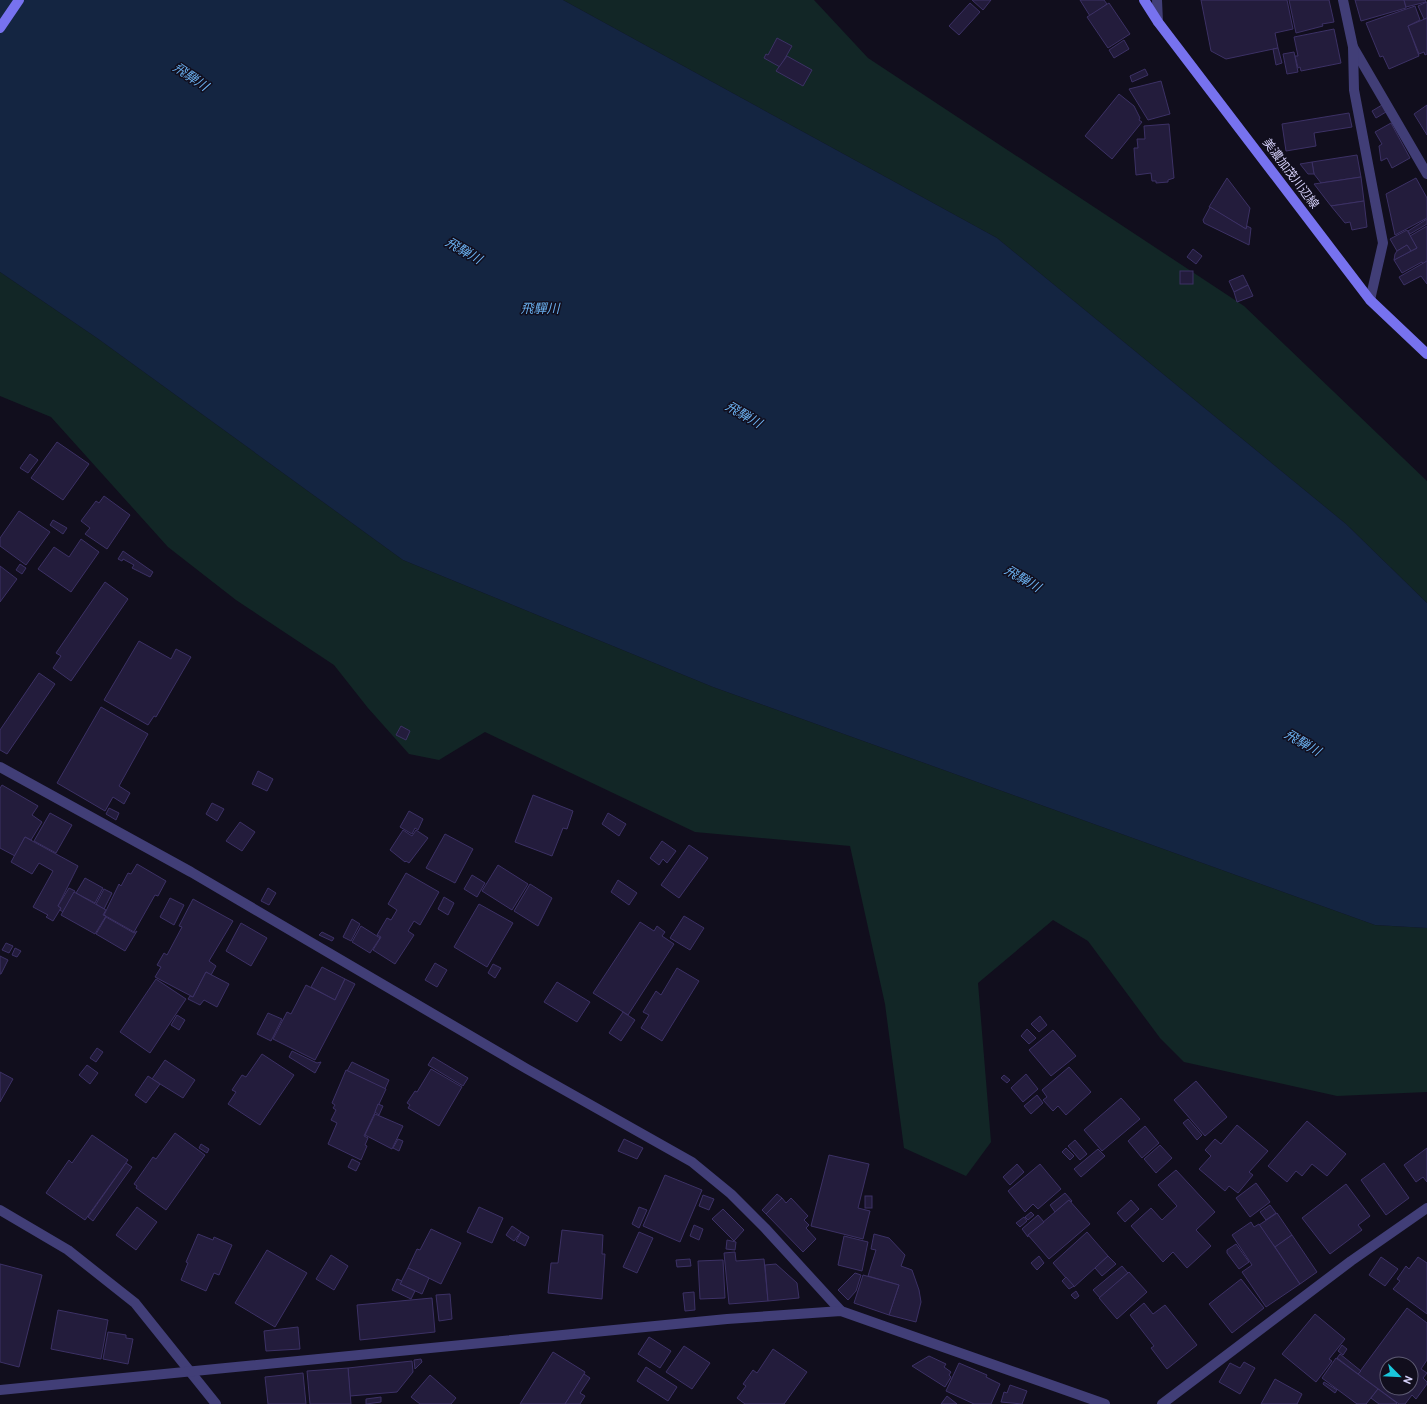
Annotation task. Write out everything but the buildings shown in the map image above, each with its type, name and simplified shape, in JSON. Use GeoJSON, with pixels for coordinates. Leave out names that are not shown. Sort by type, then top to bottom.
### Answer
{"type":"FeatureCollection","features":[{"type":"Feature","properties":{"kind":"main road"},"geometry":{"type":"LineString","coordinates":[[0,28],[19,0]]}},
{"type":"Feature","properties":{"kind":"main road","name":"美濃加茂川辺線"},"geometry":{"type":"LineString","coordinates":[[1144,0],[1158,22],[1370,300],[1427,354]]}},
{"type":"Feature","properties":{"kind":"street"},"geometry":{"type":"LineString","coordinates":[[1157,0],[1158,22]]}},
{"type":"Feature","properties":{"kind":"street"},"geometry":{"type":"LineString","coordinates":[[1343,0],[1353,48],[1354,90],[1383,243],[1370,300]]}},
{"type":"Feature","properties":{"kind":"street"},"geometry":{"type":"LineString","coordinates":[[1353,48],[1427,174]]}},
{"type":"Feature","properties":{"kind":"street"},"geometry":{"type":"LineString","coordinates":[[0,767],[191,872],[527,1069],[692,1162],[731,1194],[760,1223],[841,1311]]}},
{"type":"Feature","properties":{"kind":"street"},"geometry":{"type":"LineString","coordinates":[[1162,1404],[1351,1260],[1427,1208]]}},
{"type":"Feature","properties":{"kind":"street"},"geometry":{"type":"LineString","coordinates":[[0,1210],[68,1250],[135,1303],[216,1404]]}},
{"type":"Feature","properties":{"kind":"street"},"geometry":{"type":"LineString","coordinates":[[0,1390],[719,1319],[841,1311],[1104,1404]]}},
{"type":"Feature","properties":{"kind":"green space"},"geometry":{"type":"Polygon","coordinates":[[[563,0],[814,0],[868,58],[1244,306],[1427,481],[1427,603],[1346,524],[997,238],[563,0]]]}},
{"type":"Feature","properties":{"kind":"green space"},"geometry":{"type":"Polygon","coordinates":[[[0,272],[97,338],[403,560],[713,687],[1375,925],[1427,928],[1427,1092],[1337,1096],[1184,1062],[1160,1038],[1088,941],[1053,920],[978,983],[991,1142],[966,1176],[904,1148],[885,1004],[850,846],[695,832],[485,732],[439,760],[409,754],[368,708],[334,665],[236,600],[168,547],[51,417],[0,396],[0,272]]]}},
{"type":"Feature","properties":{"kind":"water","name":"飛驒川"},"geometry":{"type":"Polygon","coordinates":[[[0,0],[563,0],[997,238],[1346,524],[1427,603],[1427,928],[1375,925],[713,687],[403,560],[97,338],[0,272],[0,0]]]}},
{"type":"Feature","properties":{"kind":"water label","name":"飛騨川"},"geometry":{"type":"Point","coordinates":[190,78]}},
{"type":"Feature","properties":{"kind":"water label","name":"飛騨川"},"geometry":{"type":"Point","coordinates":[463,252]}},
{"type":"Feature","properties":{"kind":"water label","name":"飛騨川"},"geometry":{"type":"Point","coordinates":[743,416]}},
{"type":"Feature","properties":{"kind":"water label","name":"飛騨川"},"geometry":{"type":"Point","coordinates":[1022,580]}},
{"type":"Feature","properties":{"kind":"water label","name":"飛騨川"},"geometry":{"type":"Point","coordinates":[1302,744]}}]}
